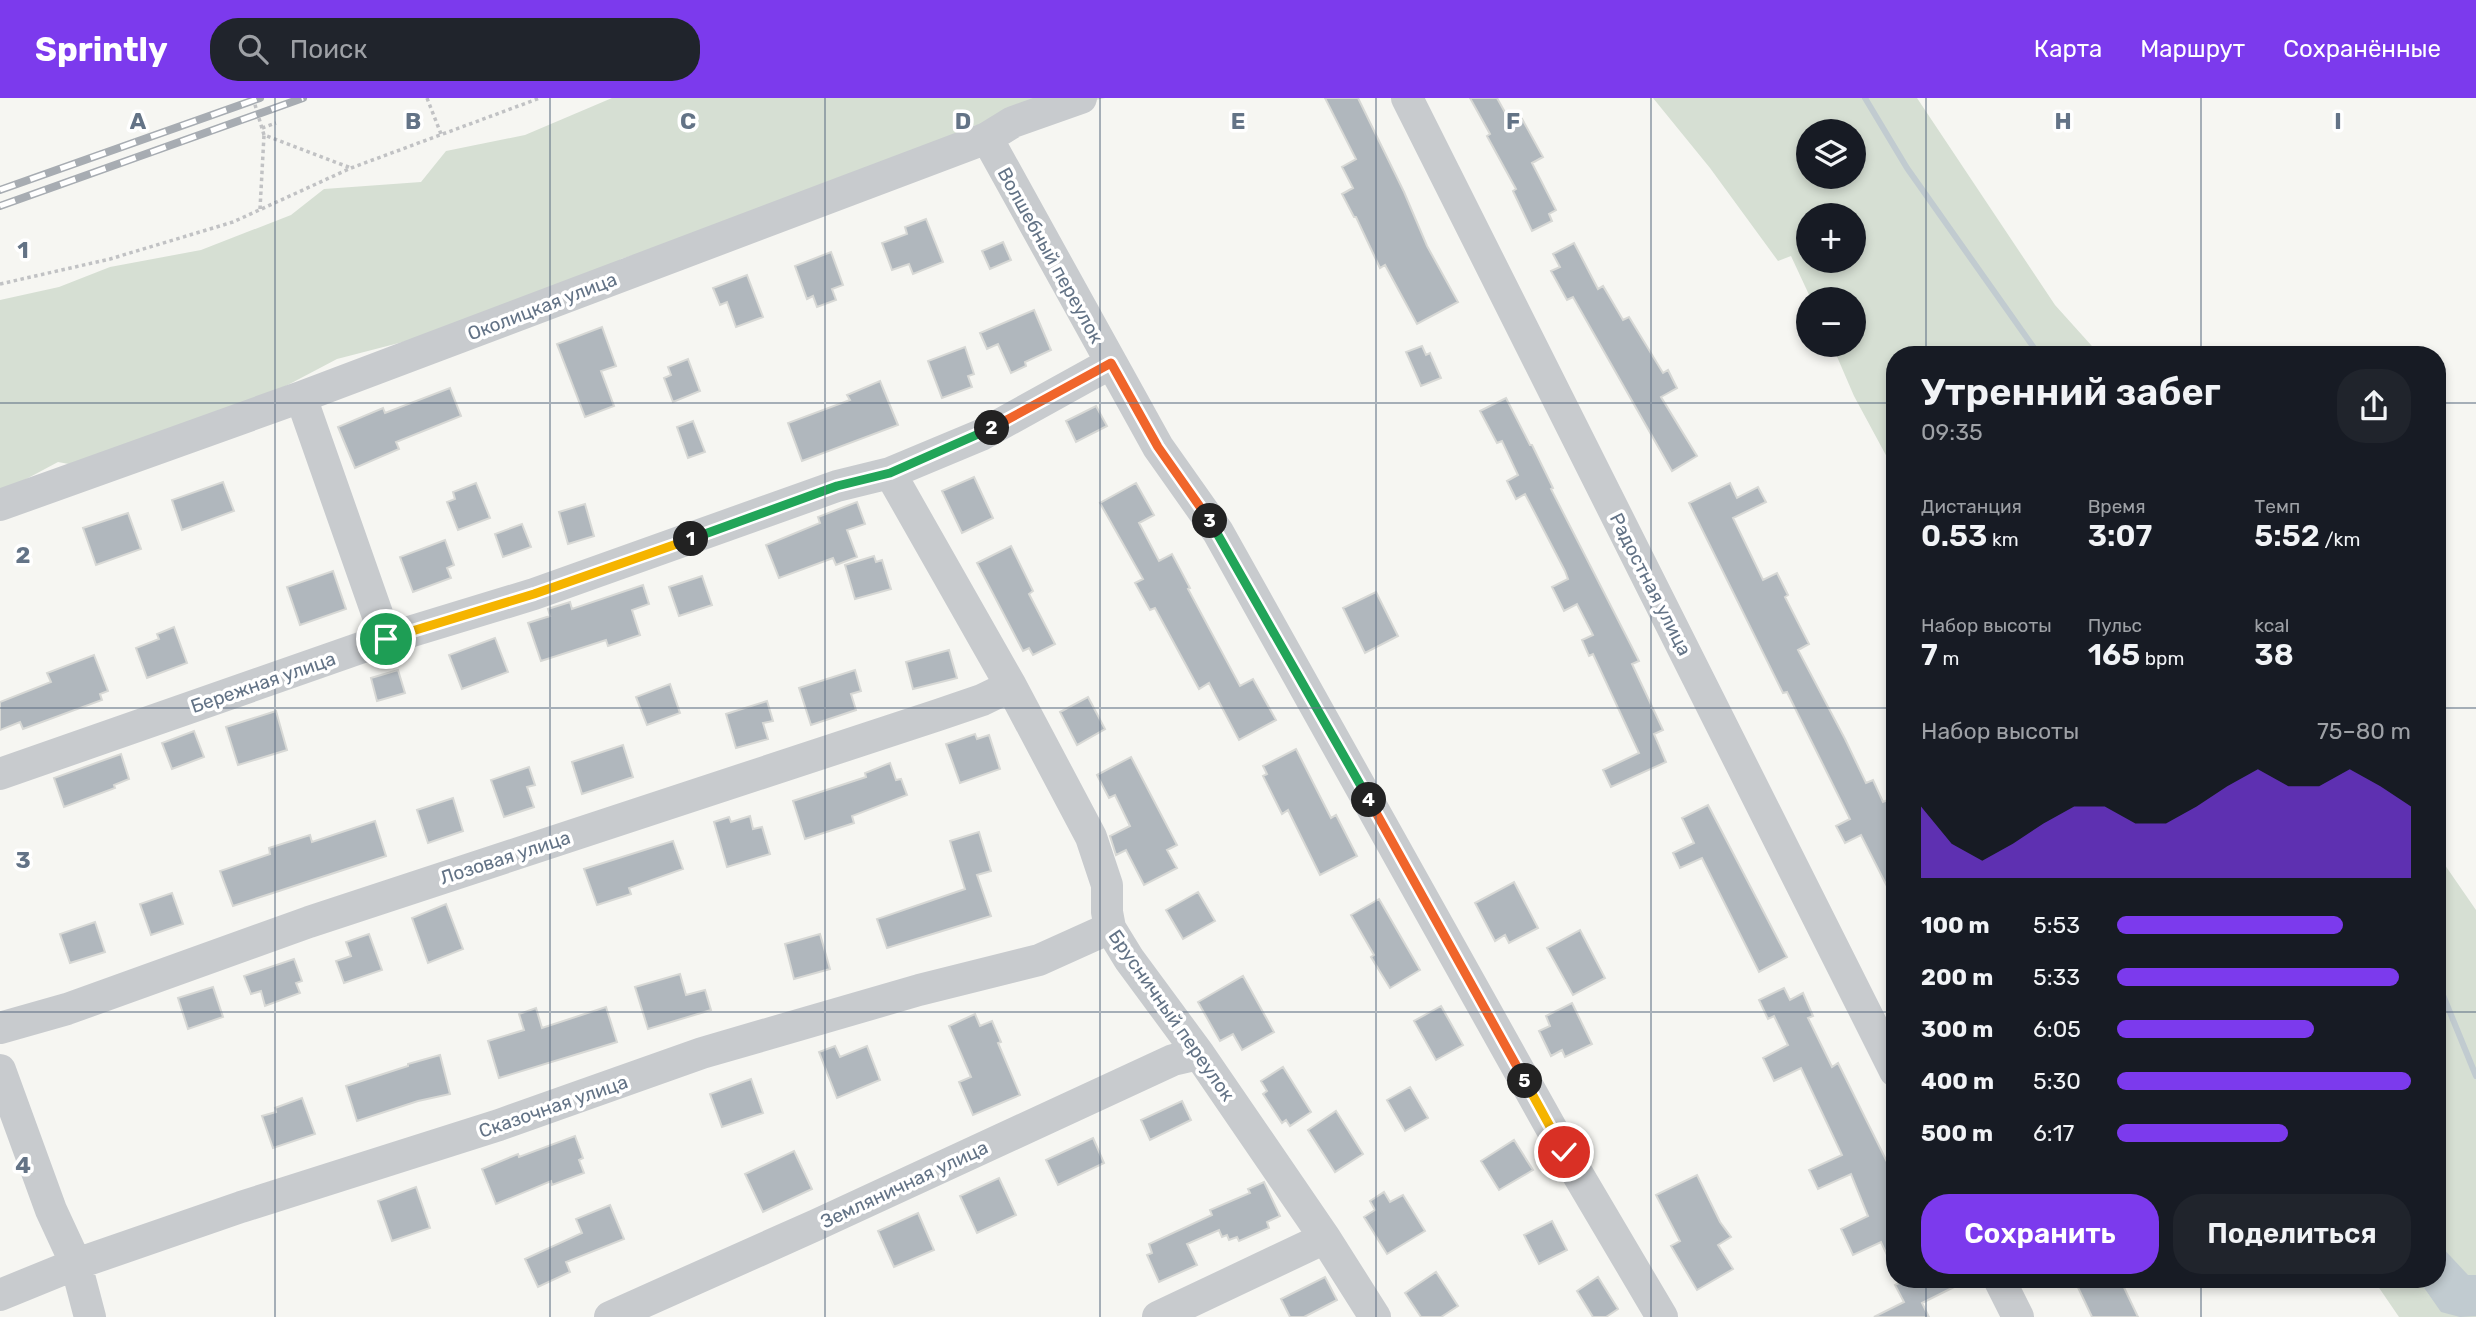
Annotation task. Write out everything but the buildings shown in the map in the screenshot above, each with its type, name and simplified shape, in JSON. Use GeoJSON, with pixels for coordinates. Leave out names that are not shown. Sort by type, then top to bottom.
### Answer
{"type":"FeatureCollection","features":[{"type":"Feature","properties":{"kind":"street","name":"Околицкая улица"},"geometry":{"type":"LineString","coordinates":[[0,505],[301,397],[987,138],[1013,122],[1081,98]]}},
{"type":"Feature","properties":{"kind":"street","name":"Радостная улица"},"geometry":{"type":"LineString","coordinates":[[1407,98],[1886,1053]]}},
{"type":"Feature","properties":{"kind":"street","name":"Волшебный переулок"},"geometry":{"type":"LineString","coordinates":[[987,138],[1158,447],[1218,532],[1564,1152],[1662,1317]]}},
{"type":"Feature","properties":{"kind":"street","name":"Бережная улица"},"geometry":{"type":"LineString","coordinates":[[0,774],[386,639],[534,594],[837,486],[890,473],[981,435],[1111,363]]}},
{"type":"Feature","properties":{"kind":"street"},"geometry":{"type":"LineString","coordinates":[[301,397],[386,639]]}},
{"type":"Feature","properties":{"kind":"street","name":"Брусничный переулок"},"geometry":{"type":"LineString","coordinates":[[890,473],[1011,686],[1091,836],[1107,885],[1110,928],[1325,1238],[1375,1317]]}},
{"type":"Feature","properties":{"kind":"street","name":"Лозовая улица"},"geometry":{"type":"LineString","coordinates":[[0,1028],[67,1009],[309,922],[938,715],[1011,686]]}},
{"type":"Feature","properties":{"kind":"street","name":"Сказочная улица"},"geometry":{"type":"LineString","coordinates":[[0,1295],[76,1264],[241,1207],[499,1125],[702,1053],[919,989],[1039,960],[1110,928]]}},
{"type":"Feature","properties":{"kind":"street","name":"Земляничная улица"},"geometry":{"type":"LineString","coordinates":[[610,1317],[1173,1060],[1199,1054]]}},
{"type":"Feature","properties":{"kind":"street"},"geometry":{"type":"LineString","coordinates":[[0,1070],[51,1210],[76,1264],[90,1317]]}},
{"type":"Feature","properties":{"kind":"street"},"geometry":{"type":"LineString","coordinates":[[1158,1317],[1325,1238]]}},
{"type":"Feature","properties":{"kind":"street"},"geometry":{"type":"LineString","coordinates":[[2004,1288],[2018,1317]]}},
{"type":"Feature","properties":{"kind":"path"},"geometry":{"type":"LineString","coordinates":[[253,98],[264,135],[260,209]]}},
{"type":"Feature","properties":{"kind":"path"},"geometry":{"type":"LineString","coordinates":[[427,98],[441,134]]}},
{"type":"Feature","properties":{"kind":"path"},"geometry":{"type":"LineString","coordinates":[[0,284],[110,259],[233,222],[351,168],[540,98]]}},
{"type":"Feature","properties":{"kind":"path"},"geometry":{"type":"LineString","coordinates":[[262,128],[276,123]]}},
{"type":"Feature","properties":{"kind":"path"},"geometry":{"type":"LineString","coordinates":[[264,135],[351,168]]}},
{"type":"Feature","properties":{"kind":"shaded area"},"geometry":{"type":"Polygon","coordinates":[[[612,98],[1105,98],[973,126],[774,211],[621,259],[573,298],[337,359],[240,410],[101,470],[58,462],[0,493],[0,300],[59,287],[110,267],[201,250],[291,215],[324,189],[421,182],[446,151],[525,135],[612,98]]]}},
{"type":"Feature","properties":{"kind":"shaded area"},"geometry":{"type":"Polygon","coordinates":[[[1653,98],[1917,98],[2055,305],[2092,346],[1886,346],[1886,455],[1854,396],[1837,357],[1866,357],[1866,287],[1805,287],[1799,273],[1866,273],[1866,203],[1796,203],[1796,267],[1791,256],[1778,261],[1710,168],[1653,98]]]}},
{"type":"Feature","properties":{"kind":"shaded area"},"geometry":{"type":"Polygon","coordinates":[[[2446,867],[2476,910],[2476,1317],[2399,1317],[2379,1288],[2446,1288],[2446,867]]]}},
{"type":"Feature","properties":{"kind":"shaded area"},"geometry":{"type":"Polygon","coordinates":[[[2446,1252],[2468,1275],[2476,1275],[2476,1316],[2460,1317],[2441,1312],[2424,1288],[2446,1288],[2446,1252]]]}},
{"type":"Feature","properties":{"kind":"waterway"},"geometry":{"type":"LineString","coordinates":[[1865,98],[1907,168],[2033,346]]}},
{"type":"Feature","properties":{"kind":"waterway"},"geometry":{"type":"LineString","coordinates":[[2446,1003],[2476,1076]]}},
{"type":"Feature","properties":{"kind":"railway"},"geometry":{"type":"LineString","coordinates":[[0,190],[260,98]]}},
{"type":"Feature","properties":{"kind":"railway"},"geometry":{"type":"LineString","coordinates":[[0,206],[303,98]]}},
{"type":"Feature","properties":{"kind":"route"},"geometry":{"type":"LineString","coordinates":[[386,639],[534,594],[837,486],[890,473],[981,435],[1111,363],[1158,447],[1218,532],[1564,1152]]}}]}
